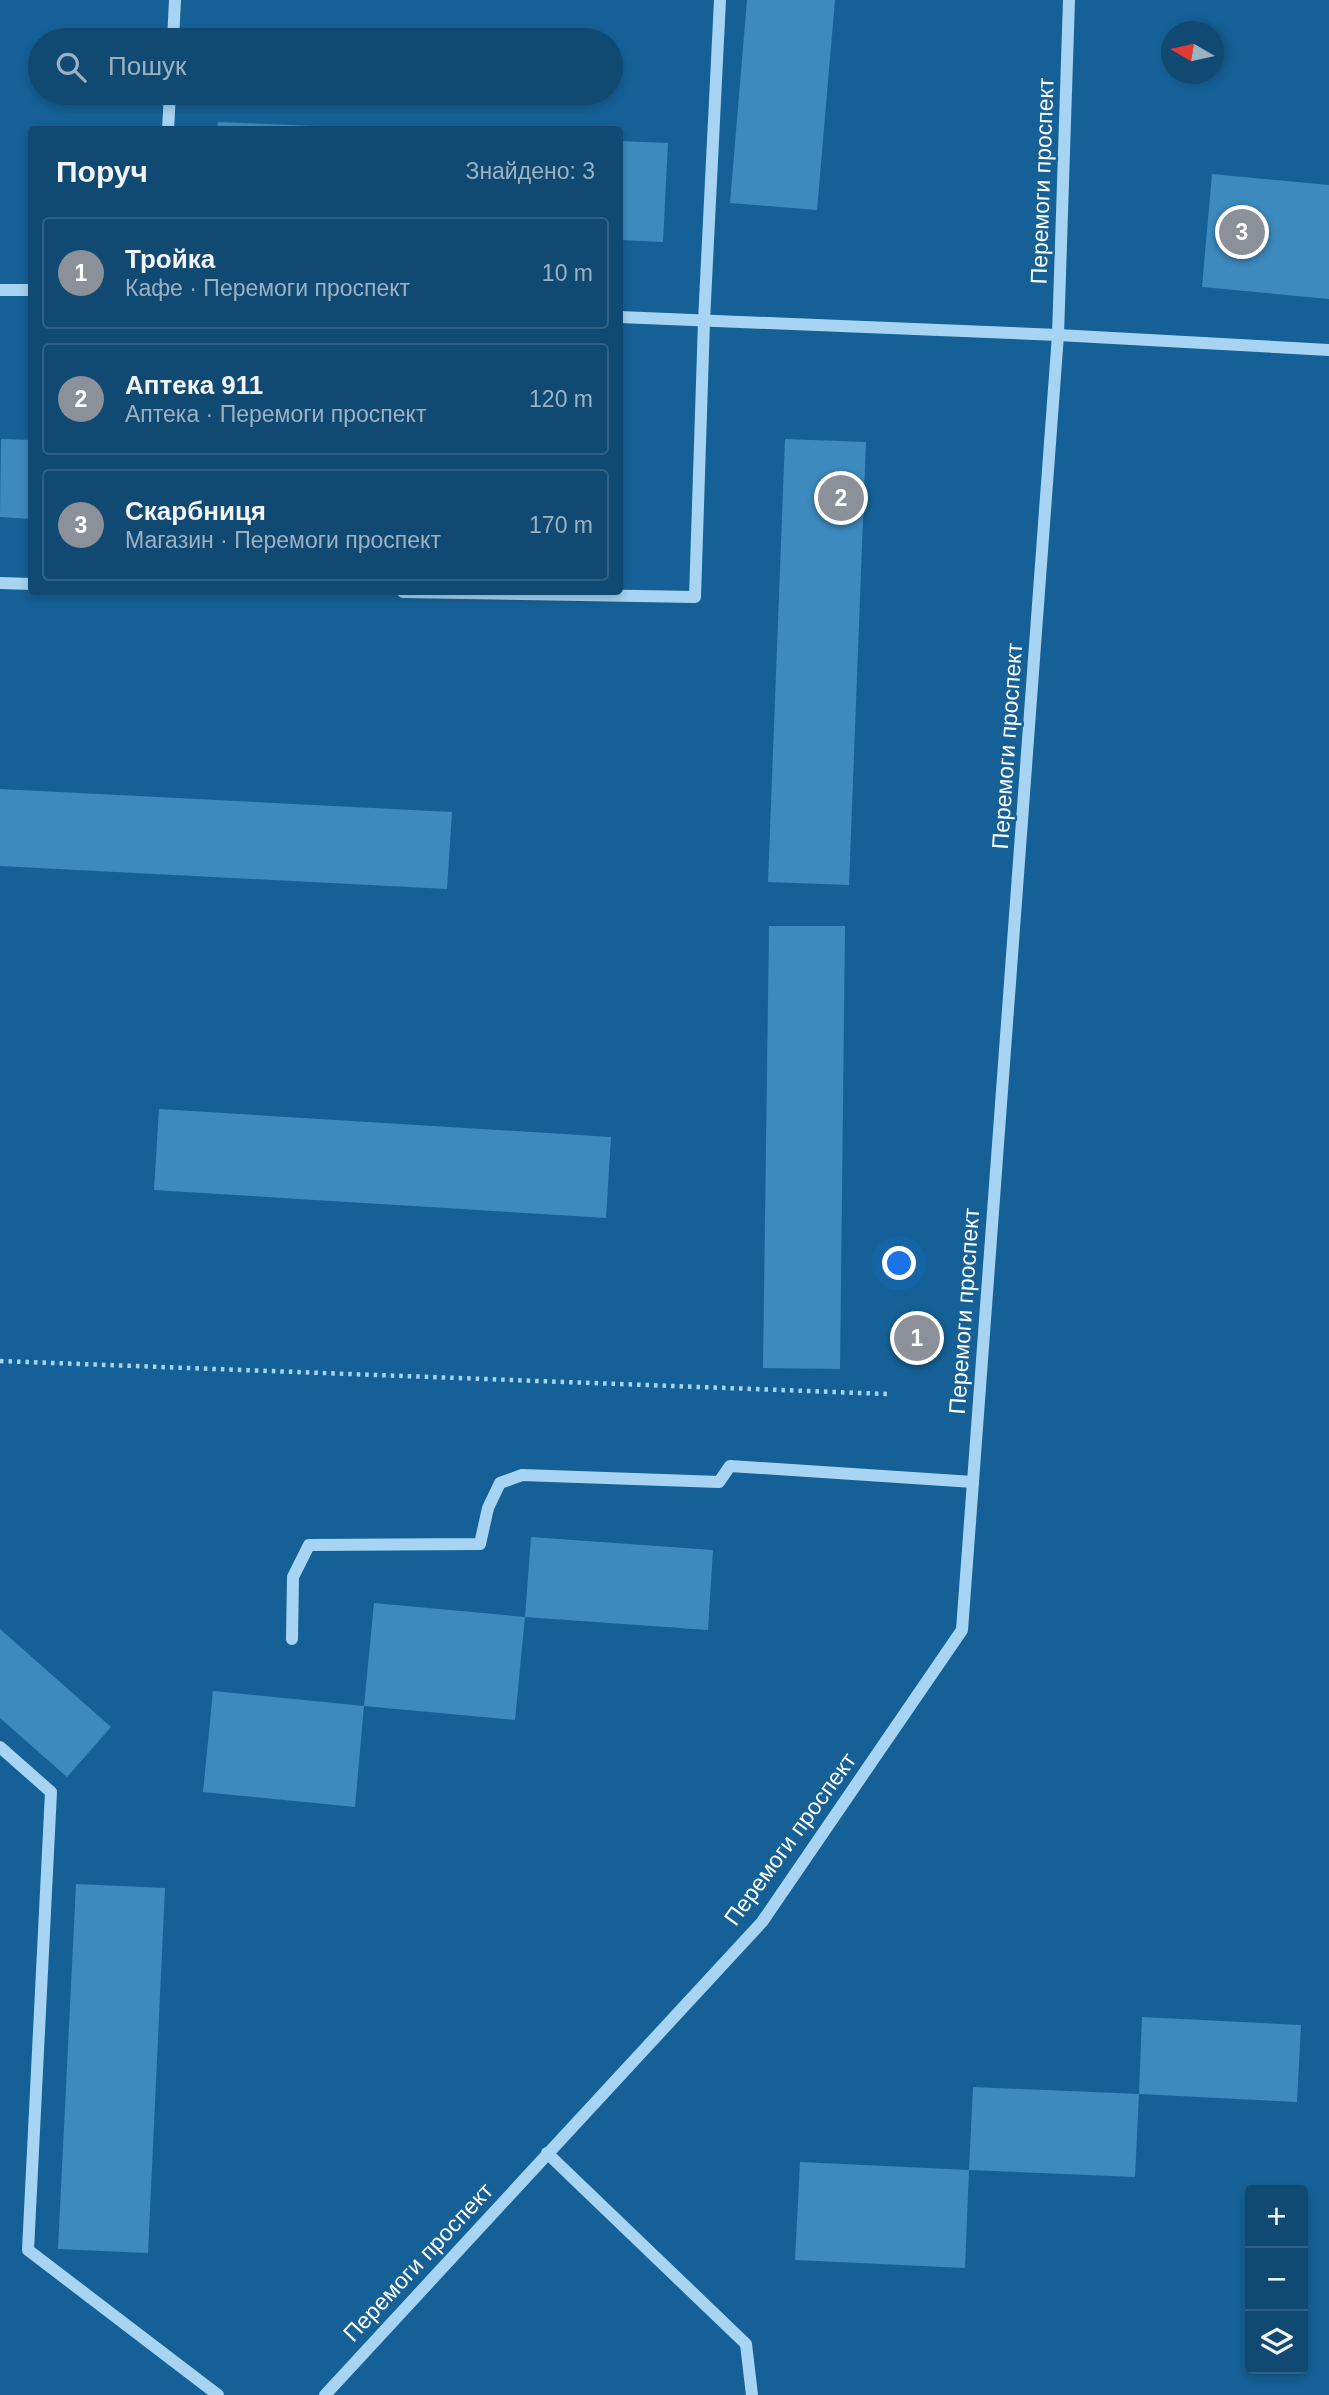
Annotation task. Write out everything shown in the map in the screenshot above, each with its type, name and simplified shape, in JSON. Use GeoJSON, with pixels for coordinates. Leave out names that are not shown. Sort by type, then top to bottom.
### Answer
{"type":"FeatureCollection","features":[{"type":"Feature","properties":{"kind":"street"},"geometry":{"type":"LineString","coordinates":[[174,28],[175,0]]}},
{"type":"Feature","properties":{"kind":"street"},"geometry":{"type":"LineString","coordinates":[[578,595],[695,597],[704,321],[720,0]]}},
{"type":"Feature","properties":{"kind":"street","name":"Перемоги проспект"},"geometry":{"type":"LineString","coordinates":[[325,2395],[762,1922],[962,1629],[1058,335],[1069,0]]}},
{"type":"Feature","properties":{"kind":"street"},"geometry":{"type":"LineString","coordinates":[[168,126],[169,105]]}},
{"type":"Feature","properties":{"kind":"street"},"geometry":{"type":"LineString","coordinates":[[0,290],[28,290]]}},
{"type":"Feature","properties":{"kind":"street"},"geometry":{"type":"LineString","coordinates":[[623,317],[1058,335],[1329,350]]}},
{"type":"Feature","properties":{"kind":"street"},"geometry":{"type":"LineString","coordinates":[[0,583],[28,584]]}},
{"type":"Feature","properties":{"kind":"street"},"geometry":{"type":"LineString","coordinates":[[292,1639],[293,1577],[309,1545],[480,1544],[488,1508],[500,1483],[523,1475],[719,1482],[730,1466],[973,1482]]}},
{"type":"Feature","properties":{"kind":"street"},"geometry":{"type":"LineString","coordinates":[[0,1747],[51,1792],[28,2250],[218,2395]]}},
{"type":"Feature","properties":{"kind":"street"},"geometry":{"type":"LineString","coordinates":[[547,2153],[746,2344],[752,2395]]}},
{"type":"Feature","properties":{"kind":"path"},"geometry":{"type":"LineString","coordinates":[[0,1361],[888,1394]]}},
{"type":"Feature","properties":{"kind":"building"},"geometry":{"type":"Polygon","coordinates":[[[747,0],[835,0],[817,210],[730,203],[747,0]]]}},
{"type":"Feature","properties":{"kind":"building"},"geometry":{"type":"Polygon","coordinates":[[[218,122],[316,126],[218,126],[218,122]]]}},
{"type":"Feature","properties":{"kind":"building"},"geometry":{"type":"Polygon","coordinates":[[[623,141],[668,143],[663,242],[623,240],[623,141]]]}},
{"type":"Feature","properties":{"kind":"building"},"geometry":{"type":"Polygon","coordinates":[[[1212,174],[1329,185],[1329,299],[1202,287],[1212,174]]]}},
{"type":"Feature","properties":{"kind":"building"},"geometry":{"type":"Polygon","coordinates":[[[1,439],[28,440],[28,519],[0,517],[1,439]]]}},
{"type":"Feature","properties":{"kind":"building"},"geometry":{"type":"Polygon","coordinates":[[[785,439],[866,442],[849,885],[768,882],[785,439]]]}},
{"type":"Feature","properties":{"kind":"building"},"geometry":{"type":"Polygon","coordinates":[[[0,789],[452,812],[447,889],[0,866],[0,789]]]}},
{"type":"Feature","properties":{"kind":"building"},"geometry":{"type":"Polygon","coordinates":[[[769,926],[845,926],[840,1369],[763,1368],[769,926]]]}},
{"type":"Feature","properties":{"kind":"building"},"geometry":{"type":"Polygon","coordinates":[[[159,1109],[611,1137],[606,1218],[154,1190],[159,1109]]]}},
{"type":"Feature","properties":{"kind":"building"},"geometry":{"type":"Polygon","coordinates":[[[531,1537],[713,1550],[708,1630],[525,1617],[531,1537]]]}},
{"type":"Feature","properties":{"kind":"building"},"geometry":{"type":"Polygon","coordinates":[[[374,1603],[525,1617],[515,1720],[364,1706],[374,1603]]]}},
{"type":"Feature","properties":{"kind":"building"},"geometry":{"type":"Polygon","coordinates":[[[0,1629],[111,1727],[67,1777],[0,1718],[0,1629]]]}},
{"type":"Feature","properties":{"kind":"building"},"geometry":{"type":"Polygon","coordinates":[[[213,1691],[364,1706],[355,1807],[203,1792],[213,1691]]]}},
{"type":"Feature","properties":{"kind":"building"},"geometry":{"type":"Polygon","coordinates":[[[76,1884],[165,1888],[148,2253],[58,2249],[76,1884]]]}},
{"type":"Feature","properties":{"kind":"building"},"geometry":{"type":"Polygon","coordinates":[[[1142,2017],[1301,2025],[1297,2102],[1139,2094],[1142,2017]]]}},
{"type":"Feature","properties":{"kind":"building"},"geometry":{"type":"Polygon","coordinates":[[[973,2087],[1139,2094],[1135,2177],[969,2170],[973,2087]]]}},
{"type":"Feature","properties":{"kind":"building"},"geometry":{"type":"Polygon","coordinates":[[[800,2162],[969,2170],[965,2268],[795,2260],[800,2162]]]}},
{"type":"Feature","properties":{"kind":"place","name":"Скарбниця"},"geometry":{"type":"Point","coordinates":[1242,232]}},
{"type":"Feature","properties":{"kind":"place","name":"Аптека 911"},"geometry":{"type":"Point","coordinates":[841,498]}},
{"type":"Feature","properties":{"kind":"place","name":"Тройка"},"geometry":{"type":"Point","coordinates":[917,1338]}}]}
